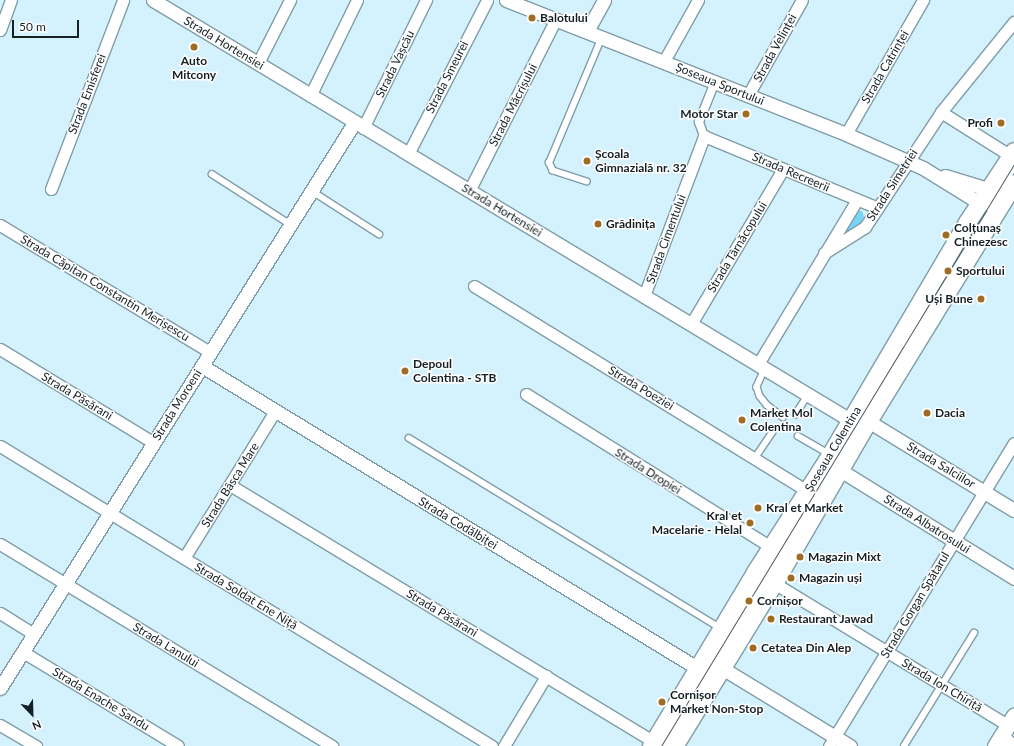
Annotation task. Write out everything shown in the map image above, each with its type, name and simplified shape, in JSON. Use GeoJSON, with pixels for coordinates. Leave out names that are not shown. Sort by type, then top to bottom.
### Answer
{"type":"FeatureCollection","features":[{"type":"Feature","properties":{"kind":"main road","name":"Șoseaua Colentina"},"geometry":{"type":"LineString","coordinates":[[656,744],[707,667],[774,583],[868,421],[1013,158]]}},
{"type":"Feature","properties":{"kind":"main road","name":"Șoseaua Colentina"},"geometry":{"type":"LineString","coordinates":[[674,746],[707,667],[721,628],[771,548],[813,489],[830,454],[850,420],[990,202],[1014,183]]}},
{"type":"Feature","properties":{"kind":"street"},"geometry":{"type":"LineString","coordinates":[[0,30],[11,0]]}},
{"type":"Feature","properties":{"kind":"street","name":"Strada Emisferei"},"geometry":{"type":"LineString","coordinates":[[51,189],[123,0]]}},
{"type":"Feature","properties":{"kind":"street","name":"Strada Hortensiei"},"geometry":{"type":"LineString","coordinates":[[154,0],[358,125],[850,420]]}},
{"type":"Feature","properties":{"kind":"street"},"geometry":{"type":"LineString","coordinates":[[258,63],[290,0]]}},
{"type":"Feature","properties":{"kind":"street"},"geometry":{"type":"LineString","coordinates":[[310,96],[357,0]]}},
{"type":"Feature","properties":{"kind":"street","name":"Strada Vașcău"},"geometry":{"type":"LineString","coordinates":[[358,125],[426,0]]}},
{"type":"Feature","properties":{"kind":"street","name":"Strada Smeurei"},"geometry":{"type":"LineString","coordinates":[[408,154],[487,0]]}},
{"type":"Feature","properties":{"kind":"street"},"geometry":{"type":"LineString","coordinates":[[587,31],[604,0]]}},
{"type":"Feature","properties":{"kind":"street"},"geometry":{"type":"LineString","coordinates":[[664,61],[698,0]]}},
{"type":"Feature","properties":{"kind":"street","name":"Strada Velinței"},"geometry":{"type":"LineString","coordinates":[[748,95],[802,0]]}},
{"type":"Feature","properties":{"kind":"street","name":"Strada Catrinței"},"geometry":{"type":"LineString","coordinates":[[846,134],[923,0]]}},
{"type":"Feature","properties":{"kind":"street","name":"Șoseaua Sportului"},"geometry":{"type":"LineString","coordinates":[[510,1],[846,134],[932,172],[964,182],[990,202]]}},
{"type":"Feature","properties":{"kind":"street","name":"Strada Măcrișului"},"geometry":{"type":"LineString","coordinates":[[469,191],[556,19]]}},
{"type":"Feature","properties":{"kind":"street","name":"Strada Simetriei"},"geometry":{"type":"LineString","coordinates":[[761,366],[824,253],[860,232],[878,208],[907,161],[941,112],[1014,22]]}},
{"type":"Feature","properties":{"kind":"street"},"geometry":{"type":"LineString","coordinates":[[704,136],[699,122],[715,82]]}},
{"type":"Feature","properties":{"kind":"street"},"geometry":{"type":"LineString","coordinates":[[941,112],[1013,158]]}},
{"type":"Feature","properties":{"kind":"street","name":"Strada Moroeni"},"geometry":{"type":"LineString","coordinates":[[0,688],[290,224],[311,191],[358,125]]}},
{"type":"Feature","properties":{"kind":"street","name":"Strada Recreerii"},"geometry":{"type":"LineString","coordinates":[[704,136],[878,208]]}},
{"type":"Feature","properties":{"kind":"street","name":"Strada Cimentului"},"geometry":{"type":"LineString","coordinates":[[644,296],[704,136]]}},
{"type":"Feature","properties":{"kind":"street","name":"Strada Târnăcopului"},"geometry":{"type":"LineString","coordinates":[[691,324],[784,169]]}},
{"type":"Feature","properties":{"kind":"street"},"geometry":{"type":"LineString","coordinates":[[824,253],[857,200]]}},
{"type":"Feature","properties":{"kind":"street","name":"Strada Căpitan Constantin Merișescu"},"geometry":{"type":"LineString","coordinates":[[0,225],[210,352]]}},
{"type":"Feature","properties":{"kind":"street","name":"Strada Poeziei"},"geometry":{"type":"LineString","coordinates":[[474,286],[755,458],[813,489]]}},
{"type":"Feature","properties":{"kind":"street","name":"Strada Păsărani"},"geometry":{"type":"LineString","coordinates":[[0,349],[154,443]]}},
{"type":"Feature","properties":{"kind":"street","name":"Strada Codălbiței"},"geometry":{"type":"LineString","coordinates":[[202,366],[275,411],[832,741],[850,746]]}},
{"type":"Feature","properties":{"kind":"street","name":"Strada Dropiei"},"geometry":{"type":"LineString","coordinates":[[526,394],[771,548]]}},
{"type":"Feature","properties":{"kind":"street","name":"Strada Bâsca Mare"},"geometry":{"type":"LineString","coordinates":[[184,558],[275,411]]}},
{"type":"Feature","properties":{"kind":"street","name":"Strada Salciilor"},"geometry":{"type":"LineString","coordinates":[[868,421],[1014,510]]}},
{"type":"Feature","properties":{"kind":"street","name":"Strada Gorgan Spătarul"},"geometry":{"type":"LineString","coordinates":[[832,741],[1014,443]]}},
{"type":"Feature","properties":{"kind":"street","name":"Strada Soldat Ene Niță"},"geometry":{"type":"LineString","coordinates":[[0,446],[492,746]]}},
{"type":"Feature","properties":{"kind":"street","name":"Strada Albatrosului"},"geometry":{"type":"LineString","coordinates":[[840,470],[1014,578]]}},
{"type":"Feature","properties":{"kind":"street","name":"Strada Păsărani"},"geometry":{"type":"LineString","coordinates":[[230,485],[656,744]]}},
{"type":"Feature","properties":{"kind":"street","name":"Strada Lanului"},"geometry":{"type":"LineString","coordinates":[[0,544],[332,746]]}},
{"type":"Feature","properties":{"kind":"street","name":"Strada Ion Chiriță"},"geometry":{"type":"LineString","coordinates":[[774,583],[941,685],[1005,730]]}},
{"type":"Feature","properties":{"kind":"street"},"geometry":{"type":"LineString","coordinates":[[0,613],[34,634]]}},
{"type":"Feature","properties":{"kind":"street","name":"Strada Enache Sandu"},"geometry":{"type":"LineString","coordinates":[[23,652],[178,746]]}},
{"type":"Feature","properties":{"kind":"street"},"geometry":{"type":"LineString","coordinates":[[504,746],[546,676]]}},
{"type":"Feature","properties":{"kind":"street"},"geometry":{"type":"LineString","coordinates":[[0,725],[36,746]]}},
{"type":"Feature","properties":{"kind":"street"},"geometry":{"type":"LineString","coordinates":[[1005,730],[1012,746]]}},
{"type":"Feature","properties":{"kind":"lane"},"geometry":{"type":"LineString","coordinates":[[587,182],[553,172],[549,163],[602,37]]}},
{"type":"Feature","properties":{"kind":"lane"},"geometry":{"type":"LineString","coordinates":[[212,174],[290,224]]}},
{"type":"Feature","properties":{"kind":"lane"},"geometry":{"type":"LineString","coordinates":[[311,191],[379,234]]}},
{"type":"Feature","properties":{"kind":"lane"},"geometry":{"type":"LineString","coordinates":[[761,366],[757,387],[760,396],[766,405],[783,417]]}},
{"type":"Feature","properties":{"kind":"lane"},"geometry":{"type":"LineString","coordinates":[[848,440],[892,367]]}},
{"type":"Feature","properties":{"kind":"lane"},"geometry":{"type":"LineString","coordinates":[[795,415],[808,394]]}},
{"type":"Feature","properties":{"kind":"lane"},"geometry":{"type":"LineString","coordinates":[[755,458],[774,431]]}},
{"type":"Feature","properties":{"kind":"lane"},"geometry":{"type":"LineString","coordinates":[[798,436],[830,454]]}},
{"type":"Feature","properties":{"kind":"lane"},"geometry":{"type":"LineString","coordinates":[[409,438],[721,628]]}},
{"type":"Feature","properties":{"kind":"lane"},"geometry":{"type":"LineString","coordinates":[[707,667],[813,489]]}},
{"type":"Feature","properties":{"kind":"lane"},"geometry":{"type":"LineString","coordinates":[[904,746],[974,633]]}},
{"type":"Feature","properties":{"kind":"shaded area"},"geometry":{"type":"Polygon","coordinates":[[[856,211],[862,211],[864,217],[858,228],[845,235],[843,232],[856,211]]]}},
{"type":"Feature","properties":{"kind":"tram line"},"geometry":{"type":"LineString","coordinates":[[661,746],[1014,164]]}},
{"type":"Feature","properties":{"kind":"place","name":"Balotului"},"geometry":{"type":"Point","coordinates":[532,18]}},
{"type":"Feature","properties":{"kind":"place","name":"Auto Mitcony"},"geometry":{"type":"Point","coordinates":[194,47]}},
{"type":"Feature","properties":{"kind":"place","name":"Motor Star"},"geometry":{"type":"Point","coordinates":[746,114]}},
{"type":"Feature","properties":{"kind":"place","name":"Profi"},"geometry":{"type":"Point","coordinates":[1001,123]}},
{"type":"Feature","properties":{"kind":"place","name":"Școala Gimnazială nr. 32"},"geometry":{"type":"Point","coordinates":[587,161]}},
{"type":"Feature","properties":{"kind":"place","name":"Grădinița"},"geometry":{"type":"Point","coordinates":[598,224]}},
{"type":"Feature","properties":{"kind":"place","name":"Colțunaș Chinezesc"},"geometry":{"type":"Point","coordinates":[946,235]}},
{"type":"Feature","properties":{"kind":"place","name":"Sportului"},"geometry":{"type":"Point","coordinates":[948,271]}},
{"type":"Feature","properties":{"kind":"place","name":"Uși Bune"},"geometry":{"type":"Point","coordinates":[981,299]}},
{"type":"Feature","properties":{"kind":"place","name":"Depoul Colentina - STB"},"geometry":{"type":"Point","coordinates":[405,371]}},
{"type":"Feature","properties":{"kind":"place","name":"Dacia"},"geometry":{"type":"Point","coordinates":[927,413]}},
{"type":"Feature","properties":{"kind":"place","name":"Market Mol Colentina"},"geometry":{"type":"Point","coordinates":[742,420]}},
{"type":"Feature","properties":{"kind":"place","name":"Kral et Market"},"geometry":{"type":"Point","coordinates":[758,508]}},
{"type":"Feature","properties":{"kind":"place","name":"Kral et Macelarie - Helal"},"geometry":{"type":"Point","coordinates":[750,523]}},
{"type":"Feature","properties":{"kind":"place","name":"Magazin Mixt"},"geometry":{"type":"Point","coordinates":[800,557]}},
{"type":"Feature","properties":{"kind":"place","name":"Magazin uși"},"geometry":{"type":"Point","coordinates":[791,578]}},
{"type":"Feature","properties":{"kind":"place","name":"Cornișor"},"geometry":{"type":"Point","coordinates":[749,601]}},
{"type":"Feature","properties":{"kind":"place","name":"Restaurant Jawad"},"geometry":{"type":"Point","coordinates":[771,619]}},
{"type":"Feature","properties":{"kind":"place","name":"Cetatea Din Alep"},"geometry":{"type":"Point","coordinates":[753,648]}},
{"type":"Feature","properties":{"kind":"place","name":"Cornișor Market Non-Stop"},"geometry":{"type":"Point","coordinates":[662,702]}}]}
